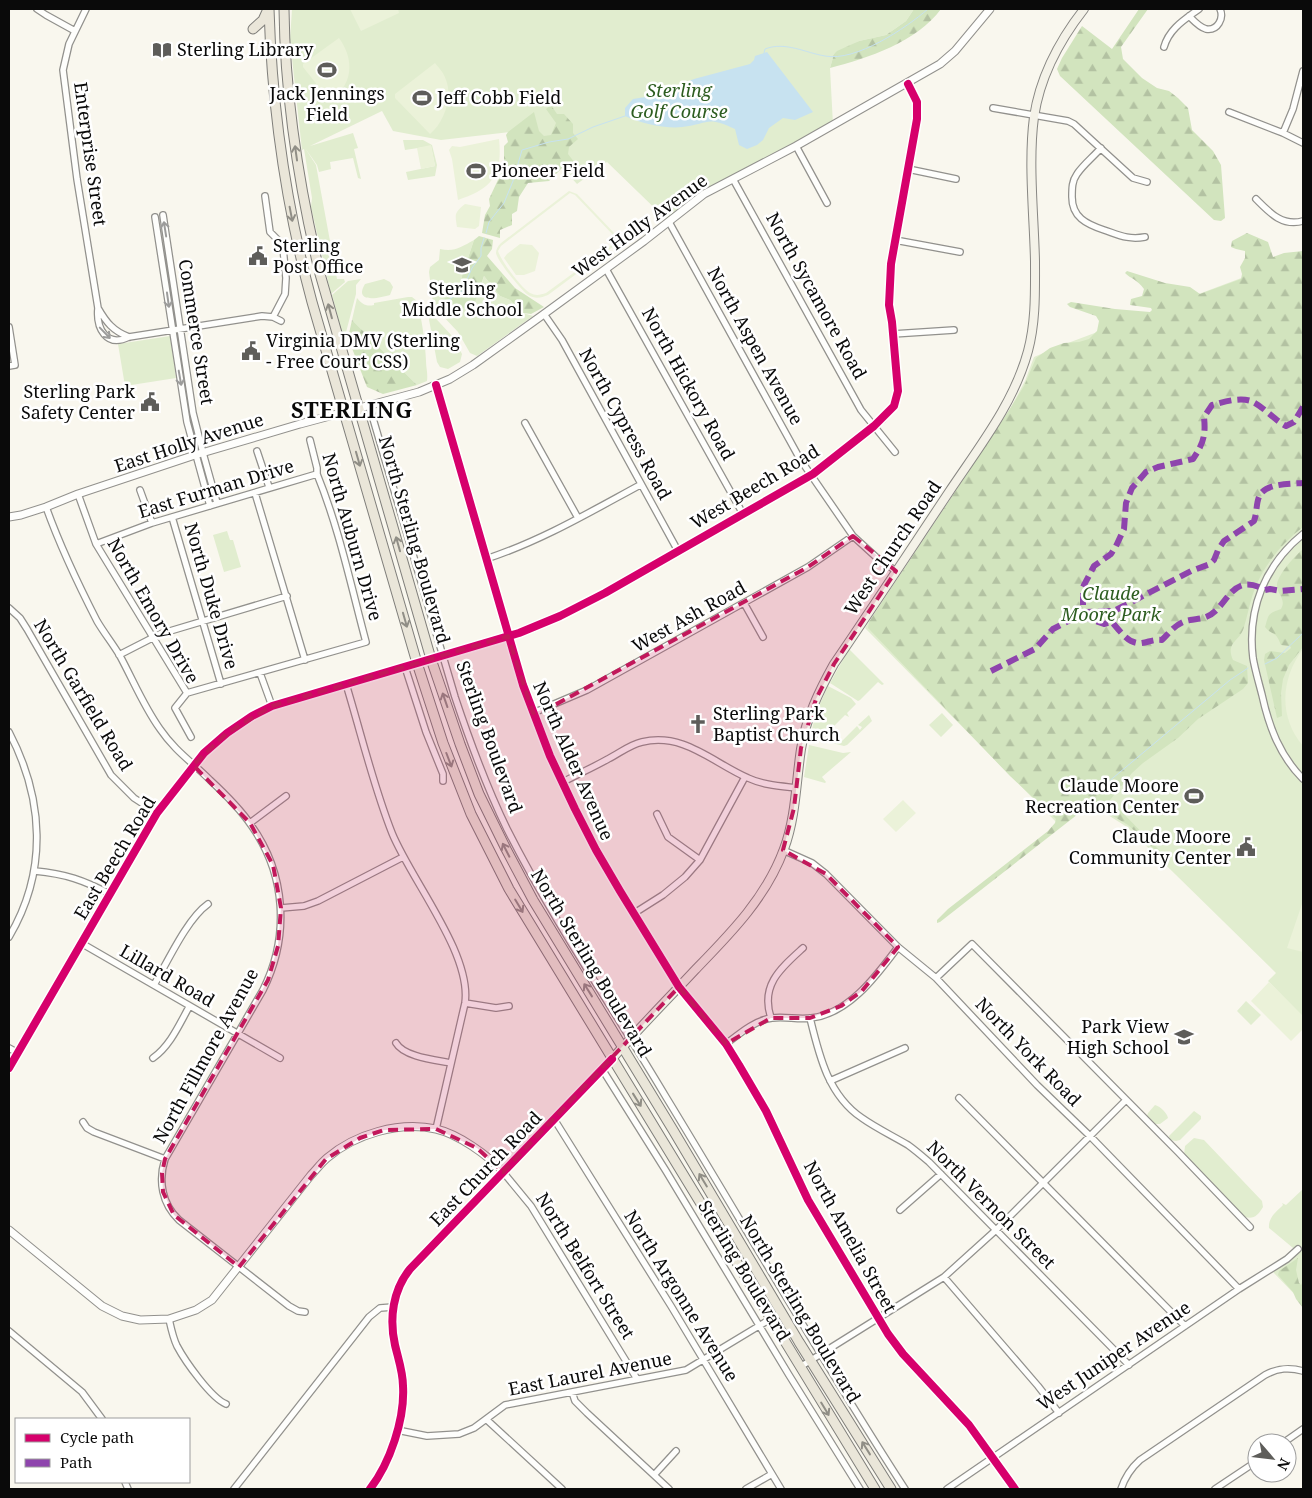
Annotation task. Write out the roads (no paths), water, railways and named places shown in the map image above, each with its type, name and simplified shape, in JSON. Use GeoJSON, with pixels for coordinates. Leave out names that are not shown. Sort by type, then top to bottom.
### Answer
{"type":"FeatureCollection","features":[{"type":"Feature","properties":{"kind":"main road"},"geometry":{"type":"LineString","coordinates":[[253,29],[263,20],[268,9]]}},
{"type":"Feature","properties":{"kind":"main road","name":"North Sterling Boulevard"},"geometry":{"type":"LineString","coordinates":[[268,9],[276,120],[290,212],[307,284],[417,664],[443,743],[464,795],[509,889],[875,1489]]}},
{"type":"Feature","properties":{"kind":"main road","name":"North Sterling Boulevard"},"geometry":{"type":"LineString","coordinates":[[284,9],[289,93],[297,158],[306,211],[322,282],[431,659],[460,744],[480,794],[506,850],[538,908],[811,1361],[891,1489]]}},
{"type":"Feature","properties":{"kind":"main road","name":"West Church Road"},"geometry":{"type":"LineString","coordinates":[[612,1059],[630,1037],[737,926],[760,898],[774,872],[790,828],[803,740],[808,721],[834,664],[1014,390],[1028,350],[1035,314],[1032,152],[1034,116],[1043,84],[1055,53],[1066,32],[1084,9]]}},
{"type":"Feature","properties":{"kind":"street"},"geometry":{"type":"LineString","coordinates":[[37,9],[46,16],[75,31]]}},
{"type":"Feature","properties":{"kind":"street","name":"Enterprise Street"},"geometry":{"type":"LineString","coordinates":[[86,9],[65,56],[63,70],[98,308],[98,325],[105,335],[112,340],[117,340],[262,316],[274,317]]}},
{"type":"Feature","properties":{"kind":"street","name":"West Holly Avenue"},"geometry":{"type":"LineString","coordinates":[[344,412],[419,392],[450,379],[474,365],[670,222],[704,194],[796,146],[908,84],[940,64],[955,51],[990,9]]}},
{"type":"Feature","properties":{"kind":"street"},"geometry":{"type":"LineString","coordinates":[[1164,47],[1167,36],[1172,30],[1198,9]]}},
{"type":"Feature","properties":{"kind":"street"},"geometry":{"type":"LineString","coordinates":[[1189,16],[1201,26],[1209,29],[1213,28],[1220,21],[1222,14],[1220,9]]}},
{"type":"Feature","properties":{"kind":"street"},"geometry":{"type":"LineString","coordinates":[[1283,133],[1302,82],[1303,71]]}},
{"type":"Feature","properties":{"kind":"street","name":"West Beech Road"},"geometry":{"type":"LineString","coordinates":[[431,659],[508,636],[560,616],[604,593],[812,474],[874,426],[894,406],[898,391],[889,305],[889,284],[917,119],[917,102],[908,84]]}},
{"type":"Feature","properties":{"kind":"street"},"geometry":{"type":"LineString","coordinates":[[993,108],[1068,121],[1074,124],[1133,178],[1147,182]]}},
{"type":"Feature","properties":{"kind":"street"},"geometry":{"type":"LineString","coordinates":[[1229,112],[1303,143]]}},
{"type":"Feature","properties":{"kind":"street"},"geometry":{"type":"LineString","coordinates":[[796,146],[827,203]]}},
{"type":"Feature","properties":{"kind":"street"},"geometry":{"type":"LineString","coordinates":[[1101,148],[1080,170],[1074,180],[1072,205],[1075,213],[1088,224],[1134,239],[1145,237]]}},
{"type":"Feature","properties":{"kind":"street"},"geometry":{"type":"LineString","coordinates":[[908,170],[956,179]]}},
{"type":"Feature","properties":{"kind":"street","name":"North Sycamore Road"},"geometry":{"type":"LineString","coordinates":[[733,179],[861,410],[895,452]]}},
{"type":"Feature","properties":{"kind":"street"},"geometry":{"type":"LineString","coordinates":[[265,196],[270,232],[281,243],[286,278],[285,294],[274,317],[281,320]]}},
{"type":"Feature","properties":{"kind":"street"},"geometry":{"type":"LineString","coordinates":[[1256,199],[1280,219],[1288,222],[1303,221]]}},
{"type":"Feature","properties":{"kind":"street","name":"Commerce Street"},"geometry":{"type":"LineString","coordinates":[[163,215],[199,454]]}},
{"type":"Feature","properties":{"kind":"street","name":"Commerce Street"},"geometry":{"type":"LineString","coordinates":[[155,217],[187,422],[199,454]]}},
{"type":"Feature","properties":{"kind":"street","name":"North Aspen Avenue"},"geometry":{"type":"LineString","coordinates":[[670,222],[791,443],[853,536],[876,558],[896,571]]}},
{"type":"Feature","properties":{"kind":"street"},"geometry":{"type":"LineString","coordinates":[[895,240],[960,252]]}},
{"type":"Feature","properties":{"kind":"street","name":"North Hickory Road"},"geometry":{"type":"LineString","coordinates":[[606,268],[743,514]]}},
{"type":"Feature","properties":{"kind":"street","name":"Enterprise Street"},"geometry":{"type":"LineString","coordinates":[[98,308],[112,329],[129,337]]}},
{"type":"Feature","properties":{"kind":"street","name":"North Cypress Road"},"geometry":{"type":"LineString","coordinates":[[544,314],[562,340],[640,485],[678,551]]}},
{"type":"Feature","properties":{"kind":"street"},"geometry":{"type":"LineString","coordinates":[[9,327],[15,365],[9,366]]}},
{"type":"Feature","properties":{"kind":"street"},"geometry":{"type":"LineString","coordinates":[[893,334],[954,330]]}},
{"type":"Feature","properties":{"kind":"street","name":"North Alder Avenue"},"geometry":{"type":"LineString","coordinates":[[436,385],[508,636],[533,713],[550,756],[596,850],[678,987]]}},
{"type":"Feature","properties":{"kind":"street","name":"Sterling Boulevard"},"geometry":{"type":"LineString","coordinates":[[369,405],[471,743],[506,826],[525,863],[592,979],[630,1037],[821,1354],[905,1489]]}},
{"type":"Feature","properties":{"kind":"street","name":"East Holly Avenue"},"geometry":{"type":"LineString","coordinates":[[9,517],[22,515],[78,494],[199,454],[344,412]]}},
{"type":"Feature","properties":{"kind":"street"},"geometry":{"type":"LineString","coordinates":[[525,423],[578,518]]}},
{"type":"Feature","properties":{"kind":"street","name":"North Auburn Drive"},"geometry":{"type":"LineString","coordinates":[[305,660],[366,642],[340,544],[317,474],[310,440]]}},
{"type":"Feature","properties":{"kind":"street"},"geometry":{"type":"LineString","coordinates":[[257,451],[270,487]]}},
{"type":"Feature","properties":{"kind":"street"},"geometry":{"type":"LineString","coordinates":[[199,454],[218,503]]}},
{"type":"Feature","properties":{"kind":"street"},"geometry":{"type":"LineString","coordinates":[[199,454],[210,506]]}},
{"type":"Feature","properties":{"kind":"street","name":"East Furman Drive"},"geometry":{"type":"LineString","coordinates":[[96,544],[152,523],[317,474]]}},
{"type":"Feature","properties":{"kind":"street"},"geometry":{"type":"LineString","coordinates":[[486,559],[511,551],[550,534],[640,485]]}},
{"type":"Feature","properties":{"kind":"street"},"geometry":{"type":"LineString","coordinates":[[140,490],[152,523]]}},
{"type":"Feature","properties":{"kind":"street"},"geometry":{"type":"LineString","coordinates":[[187,693],[305,660],[255,493]]}},
{"type":"Feature","properties":{"kind":"street","name":"North Emory Drive"},"geometry":{"type":"LineString","coordinates":[[78,494],[96,544],[187,693],[175,708],[191,737]]}},
{"type":"Feature","properties":{"kind":"street","name":"North Fillmore Avenue"},"geometry":{"type":"LineString","coordinates":[[46,507],[74,575],[98,623],[119,655],[159,729],[177,752],[210,780],[250,823],[264,845],[273,865],[281,908],[278,946],[272,969],[264,990],[165,1159],[162,1183],[170,1210],[179,1220],[289,1306],[298,1311],[305,1312]]}},
{"type":"Feature","properties":{"kind":"street","name":"North Duke Drive"},"geometry":{"type":"LineString","coordinates":[[172,517],[221,684]]}},
{"type":"Feature","properties":{"kind":"street"},"geometry":{"type":"LineString","coordinates":[[1303,534],[1284,552],[1269,572],[1258,598],[1252,632],[1253,659],[1267,719],[1280,749],[1303,779]]}},
{"type":"Feature","properties":{"kind":"street","name":"West Ash Road"},"geometry":{"type":"LineString","coordinates":[[533,713],[587,690],[808,567],[853,536]]}},
{"type":"Feature","properties":{"kind":"street"},"geometry":{"type":"LineString","coordinates":[[119,655],[152,636],[287,596]]}},
{"type":"Feature","properties":{"kind":"street"},"geometry":{"type":"LineString","coordinates":[[744,603],[763,637]]}},
{"type":"Feature","properties":{"kind":"street","name":"North Garfield Road"},"geometry":{"type":"LineString","coordinates":[[9,608],[20,618],[111,775],[134,798],[157,813]]}},
{"type":"Feature","properties":{"kind":"street","name":"East Beech Road"},"geometry":{"type":"LineString","coordinates":[[9,1068],[157,813],[204,753],[227,733],[252,716],[272,706],[431,659]]}},
{"type":"Feature","properties":{"kind":"street"},"geometry":{"type":"LineString","coordinates":[[406,667],[426,732],[443,774],[443,781]]}},
{"type":"Feature","properties":{"kind":"street"},"geometry":{"type":"LineString","coordinates":[[260,673],[272,706]]}},
{"type":"Feature","properties":{"kind":"street"},"geometry":{"type":"LineString","coordinates":[[346,684],[384,814],[403,857],[458,957],[464,978],[465,1003],[436,1129]]}},
{"type":"Feature","properties":{"kind":"street"},"geometry":{"type":"LineString","coordinates":[[9,732],[15,743],[28,780],[35,807],[37,855],[28,896],[9,937]]}},
{"type":"Feature","properties":{"kind":"street"},"geometry":{"type":"LineString","coordinates":[[563,782],[608,759],[626,747],[655,740],[669,740],[684,744],[745,777],[770,785],[796,788]]}},
{"type":"Feature","properties":{"kind":"street"},"geometry":{"type":"LineString","coordinates":[[634,914],[664,895],[685,877],[700,860],[745,777]]}},
{"type":"Feature","properties":{"kind":"street"},"geometry":{"type":"LineString","coordinates":[[250,823],[286,796]]}},
{"type":"Feature","properties":{"kind":"street"},"geometry":{"type":"LineString","coordinates":[[657,814],[668,837],[700,860]]}},
{"type":"Feature","properties":{"kind":"street","name":"North York Road"},"geometry":{"type":"LineString","coordinates":[[783,850],[812,863],[826,874],[898,947],[936,978],[1037,1085],[1091,1137],[1239,1289]]}},
{"type":"Feature","properties":{"kind":"street"},"geometry":{"type":"LineString","coordinates":[[281,908],[304,906],[318,901],[403,857]]}},
{"type":"Feature","properties":{"kind":"street"},"geometry":{"type":"LineString","coordinates":[[35,871],[53,873],[84,881],[110,894]]}},
{"type":"Feature","properties":{"kind":"street"},"geometry":{"type":"LineString","coordinates":[[154,985],[192,920],[200,909],[208,904]]}},
{"type":"Feature","properties":{"kind":"street","name":"Lillard Road"},"geometry":{"type":"LineString","coordinates":[[82,943],[280,1058]]}},
{"type":"Feature","properties":{"kind":"street"},"geometry":{"type":"LineString","coordinates":[[936,978],[972,944],[1250,1227]]}},
{"type":"Feature","properties":{"kind":"street"},"geometry":{"type":"LineString","coordinates":[[726,1044],[740,1034],[771,1018],[810,1018],[827,1013],[852,999],[862,991],[898,947]]}},
{"type":"Feature","properties":{"kind":"street"},"geometry":{"type":"LineString","coordinates":[[771,1018],[768,1009],[768,994],[772,982],[803,948]]}},
{"type":"Feature","properties":{"kind":"street","name":"North Amelia Street"},"geometry":{"type":"LineString","coordinates":[[678,987],[726,1044],[766,1111],[816,1214],[878,1319],[903,1354],[969,1425],[1015,1489]]}},
{"type":"Feature","properties":{"kind":"street"},"geometry":{"type":"LineString","coordinates":[[465,1003],[496,1008],[509,1006]]}},
{"type":"Feature","properties":{"kind":"street"},"geometry":{"type":"LineString","coordinates":[[152,1058],[169,1043],[189,1006]]}},
{"type":"Feature","properties":{"kind":"street","name":"North Vernon Street"},"geometry":{"type":"LineString","coordinates":[[810,1018],[819,1055],[830,1081],[844,1103],[860,1117],[909,1146],[941,1174],[1129,1364]]}},
{"type":"Feature","properties":{"kind":"street"},"geometry":{"type":"LineString","coordinates":[[396,1043],[399,1048],[411,1054],[451,1063]]}},
{"type":"Feature","properties":{"kind":"street"},"geometry":{"type":"LineString","coordinates":[[9,1048],[18,1052]]}},
{"type":"Feature","properties":{"kind":"street"},"geometry":{"type":"LineString","coordinates":[[830,1081],[905,1048]]}},
{"type":"Feature","properties":{"kind":"street","name":"East Church Road"},"geometry":{"type":"LineString","coordinates":[[370,1489],[388,1458],[402,1410],[404,1387],[393,1334],[393,1307],[401,1281],[410,1269],[612,1059]]}},
{"type":"Feature","properties":{"kind":"street","name":"Sterling Boulevard"},"geometry":{"type":"LineString","coordinates":[[602,1069],[860,1489]]}},
{"type":"Feature","properties":{"kind":"street"},"geometry":{"type":"LineString","coordinates":[[959,1098],[1185,1326]]}},
{"type":"Feature","properties":{"kind":"street"},"geometry":{"type":"LineString","coordinates":[[800,1367],[944,1277],[996,1230],[1126,1100]]}},
{"type":"Feature","properties":{"kind":"street","name":"North Argonne Avenue"},"geometry":{"type":"LineString","coordinates":[[554,1119],[704,1360],[781,1489]]}},
{"type":"Feature","properties":{"kind":"street"},"geometry":{"type":"LineString","coordinates":[[83,1122],[87,1128],[94,1132],[165,1159]]}},
{"type":"Feature","properties":{"kind":"street"},"geometry":{"type":"LineString","coordinates":[[9,1230],[110,1311],[134,1319],[169,1319],[190,1313],[207,1304],[216,1296],[311,1175],[326,1159],[360,1138],[384,1130],[436,1129],[477,1148],[503,1172]]}},
{"type":"Feature","properties":{"kind":"street","name":"North Belfort Street"},"geometry":{"type":"LineString","coordinates":[[503,1172],[531,1206],[637,1379]]}},
{"type":"Feature","properties":{"kind":"street"},"geometry":{"type":"LineString","coordinates":[[900,1210],[941,1174]]}},
{"type":"Feature","properties":{"kind":"street","name":"West Juniper Avenue"},"geometry":{"type":"LineString","coordinates":[[947,1489],[1239,1289],[1287,1259],[1298,1249]]}},
{"type":"Feature","properties":{"kind":"street"},"geometry":{"type":"LineString","coordinates":[[944,1277],[1059,1413]]}},
{"type":"Feature","properties":{"kind":"street"},"geometry":{"type":"LineString","coordinates":[[234,1489],[369,1317],[380,1308],[393,1307]]}},
{"type":"Feature","properties":{"kind":"street","name":"East Laurel Avenue"},"geometry":{"type":"LineString","coordinates":[[397,1430],[427,1436],[442,1436],[467,1431],[487,1420],[505,1405],[686,1370],[782,1312]]}},
{"type":"Feature","properties":{"kind":"street"},"geometry":{"type":"LineString","coordinates":[[169,1319],[180,1351],[213,1396],[226,1404]]}},
{"type":"Feature","properties":{"kind":"street"},"geometry":{"type":"LineString","coordinates":[[9,1331],[82,1392],[101,1418]]}},
{"type":"Feature","properties":{"kind":"street"},"geometry":{"type":"LineString","coordinates":[[1122,1489],[1126,1476],[1140,1460],[1265,1375],[1288,1368],[1303,1371]]}},
{"type":"Feature","properties":{"kind":"street"},"geometry":{"type":"LineString","coordinates":[[572,1392],[575,1401],[668,1489]]}},
{"type":"Feature","properties":{"kind":"street"},"geometry":{"type":"LineString","coordinates":[[487,1420],[562,1489]]}},
{"type":"Feature","properties":{"kind":"street"},"geometry":{"type":"LineString","coordinates":[[654,1475],[676,1451]]}},
{"type":"Feature","properties":{"kind":"street"},"geometry":{"type":"LineString","coordinates":[[1214,1489],[1247,1468]]}},
{"type":"Feature","properties":{"kind":"street"},"geometry":{"type":"LineString","coordinates":[[746,1489],[772,1474]]}},
{"type":"Feature","properties":{"kind":"water"},"geometry":{"type":"Polygon","coordinates":[[[767,52],[813,112],[795,120],[783,118],[769,128],[763,140],[757,145],[747,149],[739,145],[735,129],[719,122],[713,121],[691,126],[668,127],[645,123],[625,116],[625,108],[633,99],[664,94],[694,79],[750,64],[755,56],[767,52]]]}},
{"type":"Feature","properties":{"kind":"waterway"},"geometry":{"type":"LineString","coordinates":[[764,53],[765,49],[780,46],[825,56],[851,54],[894,34],[928,9]]}},
{"type":"Feature","properties":{"kind":"waterway"},"geometry":{"type":"LineString","coordinates":[[486,233],[489,222],[504,203],[522,150],[549,142],[568,139],[593,127],[625,116]]}},
{"type":"Feature","properties":{"kind":"waterway"},"geometry":{"type":"LineString","coordinates":[[444,303],[462,291],[472,268],[481,256],[484,238]]}},
{"type":"Feature","properties":{"kind":"waterway"},"geometry":{"type":"LineString","coordinates":[[1265,664],[1277,658],[1303,633]]}},
{"type":"Feature","properties":{"kind":"waterway"},"geometry":{"type":"LineString","coordinates":[[1095,793],[1230,680],[1248,668]]}},
{"type":"Feature","properties":{"kind":"place","name":"Sterling Library"},"geometry":{"type":"Point","coordinates":[162,50]}},
{"type":"Feature","properties":{"kind":"place","name":"Jack Jennings Field"},"geometry":{"type":"Point","coordinates":[327,70]}},
{"type":"Feature","properties":{"kind":"place","name":"Jeff Cobb Field"},"geometry":{"type":"Point","coordinates":[422,98]}},
{"type":"Feature","properties":{"kind":"place","name":"Pioneer Field"},"geometry":{"type":"Point","coordinates":[476,171]}},
{"type":"Feature","properties":{"kind":"place","name":"Sterling Post Office"},"geometry":{"type":"Point","coordinates":[258,256]}},
{"type":"Feature","properties":{"kind":"place","name":"Sterling Middle School"},"geometry":{"type":"Point","coordinates":[462,265]}},
{"type":"Feature","properties":{"kind":"place","name":"Virginia DMV (Sterling - Free Court CSS)"},"geometry":{"type":"Point","coordinates":[251,351]}},
{"type":"Feature","properties":{"kind":"place","name":"Sterling Park Safety Center"},"geometry":{"type":"Point","coordinates":[150,402]}},
{"type":"Feature","properties":{"kind":"place","name":"Sterling Park Baptist Church"},"geometry":{"type":"Point","coordinates":[698,724]}},
{"type":"Feature","properties":{"kind":"place","name":"Claude Moore Recreation Center"},"geometry":{"type":"Point","coordinates":[1194,796]}},
{"type":"Feature","properties":{"kind":"place","name":"Claude Moore Community Center"},"geometry":{"type":"Point","coordinates":[1246,847]}},
{"type":"Feature","properties":{"kind":"place","name":"Park View High School"},"geometry":{"type":"Point","coordinates":[1184,1037]}},
{"type":"Feature","properties":{"kind":"district","name":"STERLING"},"geometry":{"type":"Point","coordinates":[352,410]}},
{"type":"Feature","properties":{"kind":"park label","name":"Sterling Golf Course"},"geometry":{"type":"Point","coordinates":[679,101]}},
{"type":"Feature","properties":{"kind":"park label","name":"Claude Moore Park"},"geometry":{"type":"Point","coordinates":[1111,604]}}]}
